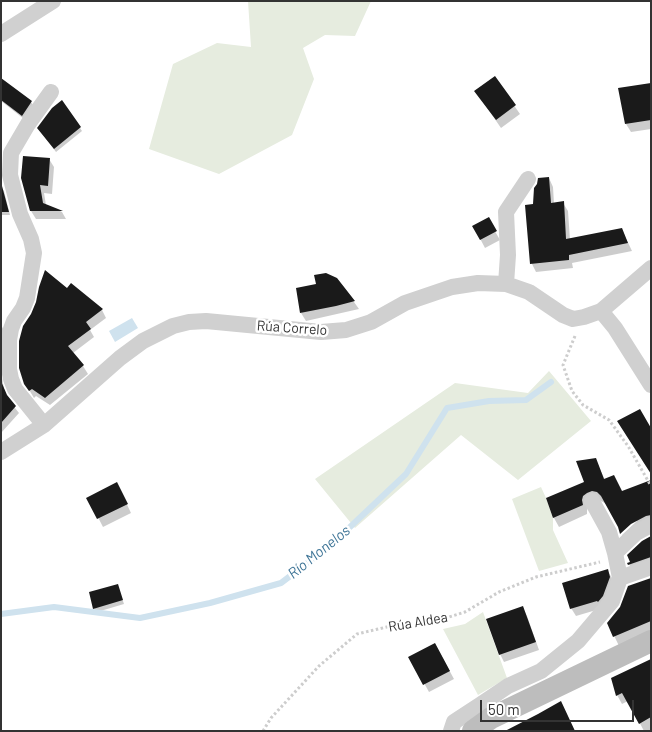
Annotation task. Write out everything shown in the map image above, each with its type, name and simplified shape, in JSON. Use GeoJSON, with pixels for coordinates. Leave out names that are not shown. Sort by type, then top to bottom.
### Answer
{"type":"FeatureCollection","features":[{"type":"Feature","properties":{"kind":"street"},"geometry":{"type":"LineString","coordinates":[[1,34],[52,1]]}},
{"type":"Feature","properties":{"kind":"street"},"geometry":{"type":"LineString","coordinates":[[44,425],[15,389],[9,369],[11,329],[27,298],[34,252],[31,239],[20,214],[10,175],[11,153],[28,124],[51,92]]}},
{"type":"Feature","properties":{"kind":"street"},"geometry":{"type":"LineString","coordinates":[[506,284],[508,255],[506,212],[528,179]]}},
{"type":"Feature","properties":{"kind":"street","name":"Rúa Correlo"},"geometry":{"type":"LineString","coordinates":[[1,452],[44,425],[120,358],[143,341],[173,326],[189,322],[206,321],[321,332],[346,330],[371,322],[405,304],[452,287],[478,283],[506,284],[529,292],[563,315],[573,319],[601,311],[651,268]]}},
{"type":"Feature","properties":{"kind":"street"},"geometry":{"type":"LineString","coordinates":[[601,311],[615,328],[651,386]]}},
{"type":"Feature","properties":{"kind":"street"},"geometry":{"type":"LineString","coordinates":[[451,731],[454,722],[508,686],[541,671],[578,641],[612,601],[620,578],[615,553],[609,532],[592,501]]}},
{"type":"Feature","properties":{"kind":"street"},"geometry":{"type":"LineString","coordinates":[[615,553],[636,533],[651,525]]}},
{"type":"Feature","properties":{"kind":"street"},"geometry":{"type":"LineString","coordinates":[[620,578],[651,567]]}},
{"type":"Feature","properties":{"kind":"street"},"geometry":{"type":"LineString","coordinates":[[473,731],[506,710],[651,641]]}},
{"type":"Feature","properties":{"kind":"path"},"geometry":{"type":"LineString","coordinates":[[584,317],[563,365],[572,391],[584,405],[609,420],[628,446],[651,486]]}},
{"type":"Feature","properties":{"kind":"path","name":"Rúa Aldea"},"geometry":{"type":"LineString","coordinates":[[263,731],[271,718],[319,666],[357,634],[391,626],[436,621],[466,612],[499,592],[536,577],[597,564],[615,553]]}},
{"type":"Feature","properties":{"kind":"shaded area"},"geometry":{"type":"Polygon","coordinates":[[[248,1],[371,1],[355,36],[325,35],[303,48],[314,79],[292,135],[219,174],[149,149],[173,64],[217,43],[251,47],[248,1]]]}},
{"type":"Feature","properties":{"kind":"shaded area"},"geometry":{"type":"Polygon","coordinates":[[[549,371],[591,421],[518,480],[461,435],[355,528],[315,479],[455,383],[528,393],[549,371]]]}},
{"type":"Feature","properties":{"kind":"shaded area"},"geometry":{"type":"Polygon","coordinates":[[[541,487],[553,518],[553,530],[568,563],[539,571],[512,499],[541,487]]]}},
{"type":"Feature","properties":{"kind":"shaded area"},"geometry":{"type":"Polygon","coordinates":[[[483,612],[507,678],[478,695],[443,629],[465,624],[483,612]]]}},
{"type":"Feature","properties":{"kind":"water"},"geometry":{"type":"Polygon","coordinates":[[[132,318],[138,328],[115,342],[109,331],[132,318]]]}},
{"type":"Feature","properties":{"kind":"building"},"geometry":{"type":"Polygon","coordinates":[[[495,76],[516,105],[496,120],[474,91],[495,76]]]}},
{"type":"Feature","properties":{"kind":"building"},"geometry":{"type":"Polygon","coordinates":[[[1,78],[32,101],[22,116],[1,100],[1,78]]]}},
{"type":"Feature","properties":{"kind":"building"},"geometry":{"type":"Polygon","coordinates":[[[651,83],[651,120],[625,124],[618,88],[651,83]]]}},
{"type":"Feature","properties":{"kind":"building"},"geometry":{"type":"Polygon","coordinates":[[[62,100],[81,127],[54,149],[37,128],[52,108],[62,100]]]}},
{"type":"Feature","properties":{"kind":"building"},"geometry":{"type":"Polygon","coordinates":[[[23,156],[50,158],[48,186],[40,185],[43,203],[63,211],[30,211],[21,178],[23,156]]]}},
{"type":"Feature","properties":{"kind":"building"},"geometry":{"type":"Polygon","coordinates":[[[549,177],[551,203],[564,201],[566,239],[622,228],[628,243],[569,255],[569,260],[530,264],[525,205],[533,204],[534,188],[538,178],[549,177]]]}},
{"type":"Feature","properties":{"kind":"building"},"geometry":{"type":"Polygon","coordinates":[[[2,186],[9,212],[1,212],[2,186]]]}},
{"type":"Feature","properties":{"kind":"building"},"geometry":{"type":"Polygon","coordinates":[[[489,217],[497,231],[480,240],[472,226],[489,217]]]}},
{"type":"Feature","properties":{"kind":"building"},"geometry":{"type":"Polygon","coordinates":[[[45,270],[67,288],[71,283],[103,309],[86,322],[91,329],[68,346],[84,365],[45,398],[32,389],[29,391],[24,384],[19,368],[19,341],[23,326],[36,302],[45,270]]]}},
{"type":"Feature","properties":{"kind":"building"},"geometry":{"type":"Polygon","coordinates":[[[326,273],[337,278],[355,301],[300,313],[296,288],[316,284],[314,275],[326,273]]]}},
{"type":"Feature","properties":{"kind":"building"},"geometry":{"type":"Polygon","coordinates":[[[1,381],[7,395],[16,406],[1,423],[1,381]]]}},
{"type":"Feature","properties":{"kind":"building"},"geometry":{"type":"Polygon","coordinates":[[[640,409],[651,428],[651,474],[617,421],[640,409]]]}},
{"type":"Feature","properties":{"kind":"building"},"geometry":{"type":"Polygon","coordinates":[[[596,458],[604,479],[614,475],[622,491],[651,480],[651,515],[631,524],[620,534],[618,527],[597,492],[587,493],[583,496],[583,505],[553,518],[546,498],[584,482],[576,461],[596,458]]]}},
{"type":"Feature","properties":{"kind":"building"},"geometry":{"type":"Polygon","coordinates":[[[117,482],[128,504],[97,519],[86,498],[117,482]]]}},
{"type":"Feature","properties":{"kind":"building"},"geometry":{"type":"Polygon","coordinates":[[[651,536],[651,557],[628,565],[627,563],[630,562],[627,555],[642,541],[651,536]]]}},
{"type":"Feature","properties":{"kind":"building"},"geometry":{"type":"Polygon","coordinates":[[[608,569],[610,577],[603,596],[598,602],[570,609],[562,583],[608,569]]]}},
{"type":"Feature","properties":{"kind":"building"},"geometry":{"type":"Polygon","coordinates":[[[651,578],[651,621],[613,637],[607,623],[620,607],[628,586],[651,578]]]}},
{"type":"Feature","properties":{"kind":"building"},"geometry":{"type":"Polygon","coordinates":[[[118,584],[123,600],[93,609],[89,592],[118,584]]]}},
{"type":"Feature","properties":{"kind":"building"},"geometry":{"type":"Polygon","coordinates":[[[523,606],[536,642],[499,655],[486,619],[523,606]]]}},
{"type":"Feature","properties":{"kind":"building"},"geometry":{"type":"Polygon","coordinates":[[[435,643],[450,671],[423,685],[408,657],[435,643]]]}},
{"type":"Feature","properties":{"kind":"building"},"geometry":{"type":"Polygon","coordinates":[[[651,659],[651,717],[639,724],[622,693],[616,696],[611,678],[651,659]]]}},
{"type":"Feature","properties":{"kind":"building"},"geometry":{"type":"Polygon","coordinates":[[[561,701],[575,731],[505,731],[538,714],[561,701]]]}},
{"type":"Feature","properties":{"kind":"waterway","name":"Río Monelos"},"geometry":{"type":"LineString","coordinates":[[1,614],[54,607],[140,618],[210,603],[281,583],[331,545],[406,474],[447,408],[489,401],[526,400],[551,382]]}}]}
